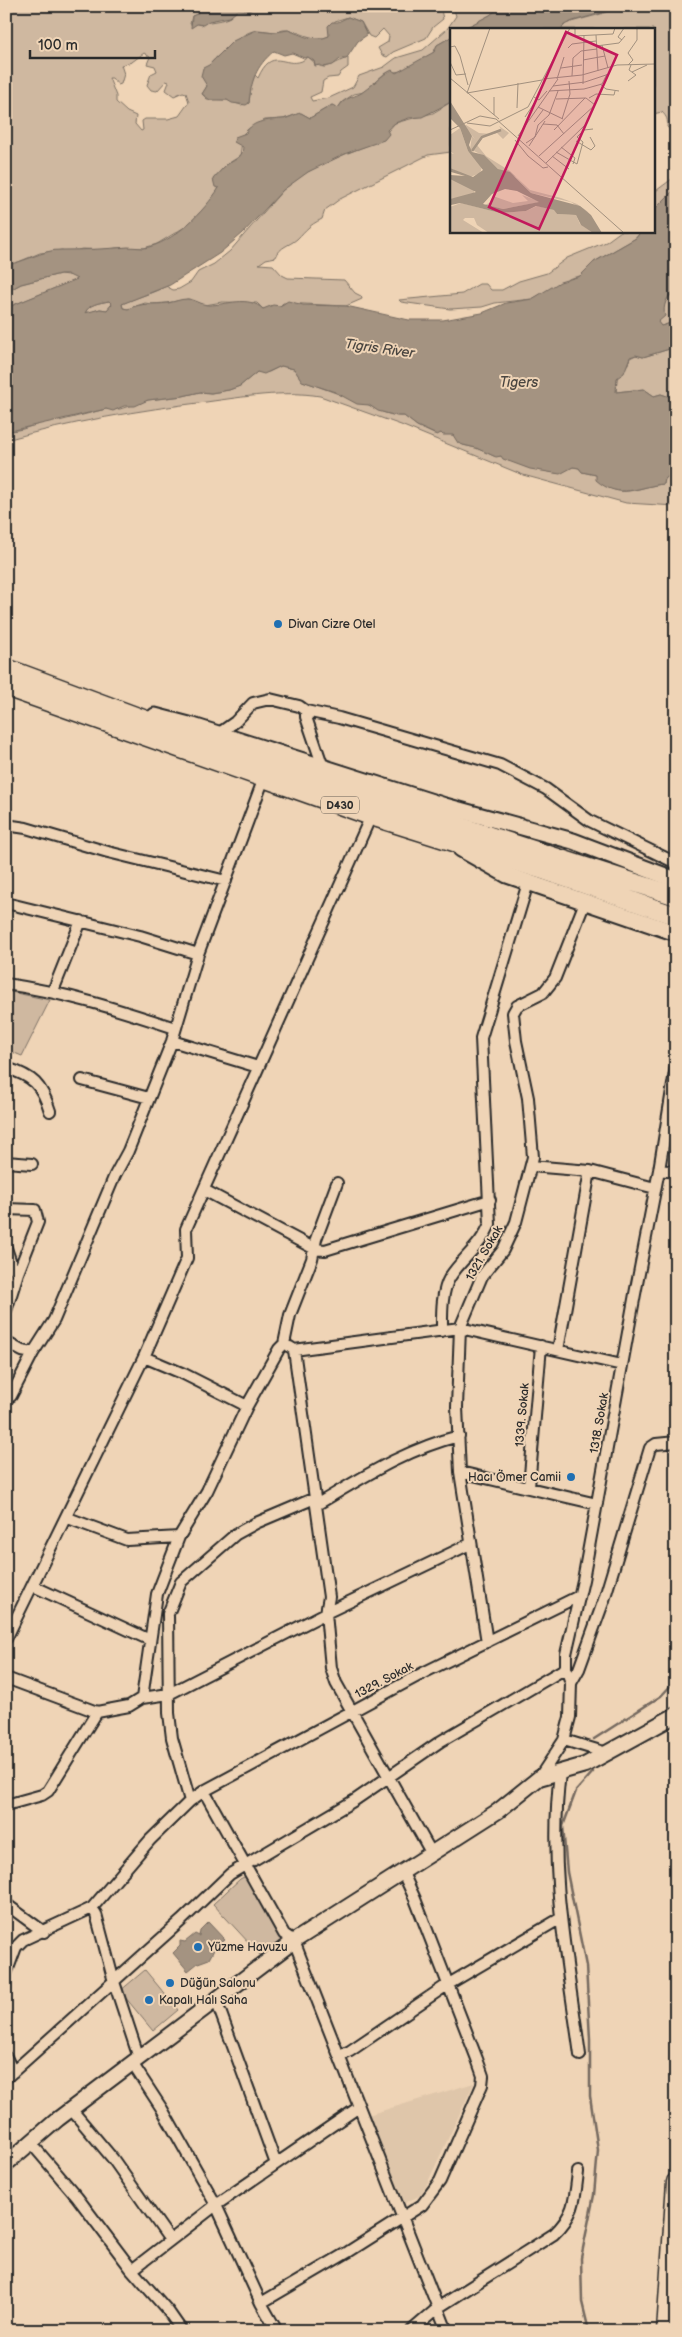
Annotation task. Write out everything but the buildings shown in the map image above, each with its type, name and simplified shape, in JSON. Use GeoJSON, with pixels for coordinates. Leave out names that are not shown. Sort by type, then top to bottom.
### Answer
{"type":"FeatureCollection","features":[{"type":"Feature","properties":{"kind":"highway","name":"D430"},"geometry":{"type":"LineString","coordinates":[[6,668],[252,759],[676,896]]}},
{"type":"Feature","properties":{"kind":"highway","name":"D430"},"geometry":{"type":"LineString","coordinates":[[6,687],[371,816],[546,871],[676,916]]}},
{"type":"Feature","properties":{"kind":"highway"},"geometry":{"type":"LineString","coordinates":[[666,2331],[676,2182]]}},
{"type":"Feature","properties":{"kind":"main road"},"geometry":{"type":"LineString","coordinates":[[91,700],[218,734],[446,806],[573,841],[676,880]]}},
{"type":"Feature","properties":{"kind":"main road"},"geometry":{"type":"LineString","coordinates":[[442,839],[507,875],[676,933]]}},
{"type":"Feature","properties":{"kind":"street"},"geometry":{"type":"LineString","coordinates":[[218,734],[235,722],[253,704],[270,699],[299,706],[306,711],[339,718],[500,765],[546,789],[590,821],[676,863]]}},
{"type":"Feature","properties":{"kind":"street"},"geometry":{"type":"LineString","coordinates":[[306,711],[306,717],[323,767]]}},
{"type":"Feature","properties":{"kind":"street"},"geometry":{"type":"LineString","coordinates":[[11,1396],[33,1353],[54,1320],[115,1176],[128,1151],[172,1042],[198,954],[264,778]]}},
{"type":"Feature","properties":{"kind":"street"},"geometry":{"type":"LineString","coordinates":[[6,1639],[68,1518],[92,1460],[144,1357],[187,1258],[186,1229],[371,816]]}},
{"type":"Feature","properties":{"kind":"street"},"geometry":{"type":"LineString","coordinates":[[6,825],[26,828],[108,852],[226,881]]}},
{"type":"Feature","properties":{"kind":"street"},"geometry":{"type":"LineString","coordinates":[[442,1331],[442,1309],[449,1278],[478,1246],[490,1224],[481,1038],[528,883]]}},
{"type":"Feature","properties":{"kind":"street"},"geometry":{"type":"LineString","coordinates":[[6,902],[198,954]]}},
{"type":"Feature","properties":{"kind":"street","name":"1321. Sokak"},"geometry":{"type":"LineString","coordinates":[[487,1642],[460,1472],[457,1407],[460,1328],[482,1276],[503,1250],[516,1222],[533,1157],[528,1098],[516,1041],[514,1013],[517,1006],[543,993],[555,978],[585,902]]}},
{"type":"Feature","properties":{"kind":"street"},"geometry":{"type":"LineString","coordinates":[[53,991],[81,921]]}},
{"type":"Feature","properties":{"kind":"street"},"geometry":{"type":"LineString","coordinates":[[6,984],[53,991],[116,1008],[175,1028]]}},
{"type":"Feature","properties":{"kind":"street"},"geometry":{"type":"LineString","coordinates":[[172,1042],[258,1067]]}},
{"type":"Feature","properties":{"kind":"street","name":"1318. Sokak"},"geometry":{"type":"LineString","coordinates":[[539,1778],[564,1740],[570,1717],[571,1683],[566,1668],[566,1654],[580,1596],[659,1170],[676,1066]]}},
{"type":"Feature","properties":{"kind":"street"},"geometry":{"type":"LineString","coordinates":[[6,1068],[20,1072],[39,1084],[50,1111]]}},
{"type":"Feature","properties":{"kind":"street"},"geometry":{"type":"LineString","coordinates":[[82,1080],[148,1098]]}},
{"type":"Feature","properties":{"kind":"street"},"geometry":{"type":"LineString","coordinates":[[6,1162],[32,1164]]}},
{"type":"Feature","properties":{"kind":"street"},"geometry":{"type":"LineString","coordinates":[[531,1166],[590,1171],[655,1188]]}},
{"type":"Feature","properties":{"kind":"street"},"geometry":{"type":"LineString","coordinates":[[659,1170],[676,1172]]}},
{"type":"Feature","properties":{"kind":"street"},"geometry":{"type":"LineString","coordinates":[[558,1350],[590,1171]]}},
{"type":"Feature","properties":{"kind":"street"},"geometry":{"type":"LineString","coordinates":[[142,1698],[157,1594],[179,1537],[207,1491],[247,1406],[279,1349],[284,1344],[290,1314],[315,1249],[316,1239],[337,1183]]}},
{"type":"Feature","properties":{"kind":"street"},"geometry":{"type":"LineString","coordinates":[[204,1190],[315,1249],[325,1250],[490,1200]]}},
{"type":"Feature","properties":{"kind":"street"},"geometry":{"type":"LineString","coordinates":[[6,1209],[36,1210],[38,1222],[18,1273],[6,1311]]}},
{"type":"Feature","properties":{"kind":"street"},"geometry":{"type":"LineString","coordinates":[[6,1248],[12,1266],[18,1273]]}},
{"type":"Feature","properties":{"kind":"street"},"geometry":{"type":"LineString","coordinates":[[284,1344],[294,1350],[460,1328],[622,1365]]}},
{"type":"Feature","properties":{"kind":"street"},"geometry":{"type":"LineString","coordinates":[[6,1342],[33,1353]]}},
{"type":"Feature","properties":{"kind":"street","name":"1339. Sokak"},"geometry":{"type":"LineString","coordinates":[[529,1487],[541,1346]]}},
{"type":"Feature","properties":{"kind":"street"},"geometry":{"type":"LineString","coordinates":[[294,1350],[329,1597],[326,1613],[331,1668],[336,1683],[432,1854]]}},
{"type":"Feature","properties":{"kind":"street"},"geometry":{"type":"LineString","coordinates":[[144,1357],[184,1374],[247,1406]]}},
{"type":"Feature","properties":{"kind":"street"},"geometry":{"type":"LineString","coordinates":[[190,1801],[172,1738],[169,1714],[168,1614],[181,1582],[236,1534],[256,1523],[315,1501],[404,1454],[431,1443],[459,1436]]}},
{"type":"Feature","properties":{"kind":"street"},"geometry":{"type":"LineString","coordinates":[[571,1683],[581,1662],[604,1600],[650,1448],[656,1444],[676,1442]]}},
{"type":"Feature","properties":{"kind":"street"},"geometry":{"type":"LineString","coordinates":[[460,1472],[597,1504]]}},
{"type":"Feature","properties":{"kind":"street"},"geometry":{"type":"LineString","coordinates":[[68,1518],[127,1540],[179,1537]]}},
{"type":"Feature","properties":{"kind":"street"},"geometry":{"type":"LineString","coordinates":[[6,1678],[97,1712],[129,1706],[142,1698],[169,1694],[326,1613],[470,1544]]}},
{"type":"Feature","properties":{"kind":"street"},"geometry":{"type":"LineString","coordinates":[[33,1586],[150,1640]]}},
{"type":"Feature","properties":{"kind":"street","name":"1329. Sokak"},"geometry":{"type":"LineString","coordinates":[[92,1908],[150,1840],[190,1801],[204,1791],[352,1712],[580,1596]]}},
{"type":"Feature","properties":{"kind":"street"},"geometry":{"type":"LineString","coordinates":[[9,2075],[114,1982],[230,1874],[355,1800],[441,1741],[566,1668]]}},
{"type":"Feature","properties":{"kind":"street"},"geometry":{"type":"LineString","coordinates":[[6,1805],[42,1795],[48,1790],[97,1712]]}},
{"type":"Feature","properties":{"kind":"street"},"geometry":{"type":"LineString","coordinates":[[6,2164],[71,2109],[294,1941],[498,1811],[539,1778],[584,1765],[676,1715]]}},
{"type":"Feature","properties":{"kind":"street"},"geometry":{"type":"LineString","coordinates":[[564,1740],[607,1753]]}},
{"type":"Feature","properties":{"kind":"street"},"geometry":{"type":"LineString","coordinates":[[560,1772],[556,1807],[555,1860],[580,2055]]}},
{"type":"Feature","properties":{"kind":"street"},"geometry":{"type":"LineString","coordinates":[[204,1791],[284,1934],[294,1941],[447,2331]]}},
{"type":"Feature","properties":{"kind":"street"},"geometry":{"type":"LineString","coordinates":[[261,2304],[422,2205],[440,2181],[482,2085],[483,2076],[477,2059],[415,1899],[403,1873]]}},
{"type":"Feature","properties":{"kind":"street"},"geometry":{"type":"LineString","coordinates":[[6,1904],[44,1932]]}},
{"type":"Feature","properties":{"kind":"street"},"geometry":{"type":"LineString","coordinates":[[6,1974],[16,1947],[23,1940],[44,1932],[92,1908],[96,1914],[135,2060],[216,2205],[261,2304],[277,2331]]}},
{"type":"Feature","properties":{"kind":"street"},"geometry":{"type":"LineString","coordinates":[[340,2056],[448,1985],[561,1918]]}},
{"type":"Feature","properties":{"kind":"street"},"geometry":{"type":"LineString","coordinates":[[216,2000],[276,2164]]}},
{"type":"Feature","properties":{"kind":"street"},"geometry":{"type":"LineString","coordinates":[[6,2058],[9,2075]]}},
{"type":"Feature","properties":{"kind":"street"},"geometry":{"type":"LineString","coordinates":[[132,2270],[216,2205],[360,2107]]}},
{"type":"Feature","properties":{"kind":"street"},"geometry":{"type":"LineString","coordinates":[[71,2109],[113,2159],[170,2240]]}},
{"type":"Feature","properties":{"kind":"street"},"geometry":{"type":"LineString","coordinates":[[31,2143],[77,2196],[132,2270],[168,2311],[182,2331]]}},
{"type":"Feature","properties":{"kind":"street"},"geometry":{"type":"LineString","coordinates":[[411,2331],[439,2307],[554,2234],[566,2222],[574,2204],[578,2172]]}},
{"type":"Feature","properties":{"kind":"shaded area"},"geometry":{"type":"Polygon","coordinates":[[[6,6],[199,6],[197,14],[192,16],[190,24],[225,19],[237,10],[251,9],[256,6],[446,6],[441,10],[443,19],[433,27],[426,38],[393,52],[387,57],[382,55],[378,48],[388,42],[389,36],[383,29],[374,38],[369,36],[361,22],[348,17],[335,21],[329,36],[323,38],[312,37],[289,30],[277,32],[257,30],[246,34],[236,40],[215,59],[206,69],[202,78],[207,86],[202,94],[207,99],[227,100],[241,105],[249,103],[251,85],[255,75],[258,78],[263,68],[273,60],[296,62],[308,57],[321,67],[325,67],[348,58],[348,67],[338,77],[328,78],[323,81],[321,92],[310,97],[312,101],[329,98],[353,87],[359,76],[384,67],[396,58],[423,50],[447,29],[456,16],[453,6],[501,6],[490,15],[468,27],[450,28],[450,38],[437,45],[434,52],[423,60],[402,71],[385,73],[364,92],[354,94],[342,102],[338,108],[332,105],[310,118],[301,113],[283,119],[265,120],[248,129],[243,134],[240,156],[226,165],[213,179],[219,188],[212,200],[188,225],[157,244],[144,248],[82,249],[68,252],[62,250],[40,253],[11,265],[6,264],[6,6]],[[144,53],[132,62],[121,65],[124,74],[121,84],[118,85],[112,78],[109,78],[116,96],[116,102],[127,112],[136,116],[135,124],[141,131],[143,130],[142,121],[145,119],[168,119],[179,116],[189,102],[186,93],[183,92],[174,96],[166,90],[169,82],[166,81],[157,91],[151,90],[147,85],[151,74],[157,71],[155,66],[147,64],[150,57],[144,53]]]}},
{"type":"Feature","properties":{"kind":"shaded area"},"geometry":{"type":"Polygon","coordinates":[[[627,6],[676,6],[675,128],[670,130],[667,127],[666,117],[662,112],[654,114],[654,28],[562,28],[567,23],[627,6]]]}},
{"type":"Feature","properties":{"kind":"shaded area"},"geometry":{"type":"Polygon","coordinates":[[[450,103],[450,152],[428,155],[340,199],[325,210],[322,219],[297,239],[282,248],[276,257],[266,259],[259,264],[273,265],[282,275],[288,278],[344,280],[362,299],[346,306],[283,303],[280,306],[263,309],[257,303],[222,302],[205,305],[188,299],[166,303],[145,303],[128,309],[123,308],[122,304],[166,286],[173,290],[179,289],[191,282],[198,272],[214,264],[230,251],[283,190],[301,176],[321,164],[380,140],[395,123],[433,113],[450,103]]]}},
{"type":"Feature","properties":{"kind":"shaded area"},"geometry":{"type":"Polygon","coordinates":[[[676,176],[672,192],[654,210],[654,192],[676,176]]]}},
{"type":"Feature","properties":{"kind":"shaded area"},"geometry":{"type":"Polygon","coordinates":[[[620,232],[640,232],[636,238],[594,262],[580,276],[571,278],[532,299],[495,303],[482,307],[450,309],[401,302],[399,300],[462,294],[479,284],[486,284],[491,290],[502,290],[519,281],[547,273],[567,258],[606,242],[620,232]]]}},
{"type":"Feature","properties":{"kind":"shaded area"},"geometry":{"type":"Polygon","coordinates":[[[60,274],[75,276],[78,279],[6,308],[6,292],[21,284],[60,274]]]}},
{"type":"Feature","properties":{"kind":"shaded area"},"geometry":{"type":"Polygon","coordinates":[[[676,289],[676,325],[671,323],[661,326],[657,322],[666,301],[676,289]]]}},
{"type":"Feature","properties":{"kind":"shaded area"},"geometry":{"type":"Polygon","coordinates":[[[109,301],[112,304],[107,310],[100,309],[85,314],[92,306],[109,301]]]}},
{"type":"Feature","properties":{"kind":"shaded area"},"geometry":{"type":"Polygon","coordinates":[[[676,347],[676,399],[661,394],[654,396],[644,389],[616,392],[617,377],[628,364],[630,358],[636,355],[643,357],[676,347]]]}},
{"type":"Feature","properties":{"kind":"shaded area"},"geometry":{"type":"Polygon","coordinates":[[[281,366],[294,369],[303,381],[386,413],[404,416],[417,426],[434,434],[453,435],[463,445],[476,448],[494,456],[502,456],[526,467],[556,473],[573,467],[579,468],[582,472],[596,475],[604,484],[620,491],[664,484],[665,478],[669,476],[676,481],[676,506],[626,503],[523,475],[401,425],[320,396],[306,394],[263,395],[156,409],[80,422],[6,440],[6,432],[23,429],[49,420],[59,421],[106,409],[120,409],[148,400],[200,392],[211,393],[229,390],[240,386],[257,372],[269,372],[281,366]]]}},
{"type":"Feature","properties":{"kind":"shaded area"},"geometry":{"type":"Polygon","coordinates":[[[6,991],[50,1000],[22,1056],[12,1052],[9,1060],[6,1060],[6,991]]]}},
{"type":"Feature","properties":{"kind":"shaded area"},"geometry":{"type":"Polygon","coordinates":[[[244,1877],[249,1878],[284,1941],[262,1957],[213,1904],[244,1877]]]}},
{"type":"Feature","properties":{"kind":"shaded area","name":"Kapalı Halı Saha"},"geometry":{"type":"Polygon","coordinates":[[[145,1970],[178,2010],[153,2031],[120,1991],[145,1970]]]}},
{"type":"Feature","properties":{"kind":"shaded area"},"geometry":{"type":"Polygon","coordinates":[[[474,2083],[426,2186],[419,2196],[405,2203],[399,2196],[368,2115],[474,2083]]]}},
{"type":"Feature","properties":{"kind":"water"},"geometry":{"type":"Polygon","coordinates":[[[199,6],[256,6],[249,11],[238,10],[230,17],[209,21],[203,25],[197,24],[191,28],[192,16],[197,14],[199,6]]]}},
{"type":"Feature","properties":{"kind":"water"},"geometry":{"type":"Polygon","coordinates":[[[501,6],[627,6],[573,21],[562,28],[465,28],[490,15],[501,6]]]}},
{"type":"Feature","properties":{"kind":"water"},"geometry":{"type":"Polygon","coordinates":[[[348,17],[361,22],[367,35],[358,41],[346,59],[340,59],[333,65],[315,66],[314,61],[308,57],[304,58],[292,53],[284,55],[274,51],[259,68],[251,88],[249,103],[246,105],[232,103],[227,100],[210,100],[202,94],[207,86],[201,76],[203,68],[209,65],[233,41],[256,30],[276,32],[288,30],[306,37],[323,38],[329,36],[328,26],[332,22],[338,22],[348,17]]]}},
{"type":"Feature","properties":{"kind":"water","name":"Tigers"},"geometry":{"type":"Polygon","coordinates":[[[450,38],[450,103],[422,117],[409,118],[395,123],[387,130],[389,134],[384,140],[347,153],[308,172],[283,190],[243,233],[220,253],[170,285],[122,304],[123,308],[128,309],[187,299],[209,305],[251,302],[263,309],[273,305],[280,306],[288,301],[303,305],[346,306],[409,320],[443,320],[482,313],[506,303],[532,299],[560,282],[580,276],[594,262],[636,238],[640,232],[654,232],[654,210],[676,188],[676,289],[666,301],[665,316],[658,322],[661,326],[671,323],[676,325],[676,347],[643,357],[636,355],[630,357],[624,373],[617,378],[616,392],[644,389],[654,396],[661,394],[676,399],[676,481],[669,476],[665,479],[664,484],[621,491],[605,486],[596,480],[596,475],[582,472],[579,468],[573,467],[560,474],[530,469],[503,459],[501,456],[496,457],[476,448],[458,443],[453,435],[443,435],[441,433],[437,435],[417,426],[404,416],[378,411],[369,405],[357,404],[335,392],[302,381],[294,369],[281,366],[264,374],[257,372],[240,386],[229,390],[211,393],[200,392],[148,400],[135,406],[124,406],[113,411],[106,409],[6,432],[6,308],[77,279],[67,274],[60,274],[21,284],[6,292],[6,264],[12,264],[54,250],[144,248],[166,240],[197,216],[219,188],[215,187],[213,179],[224,167],[241,155],[243,147],[234,142],[235,137],[246,133],[252,125],[284,119],[301,113],[310,118],[332,105],[338,108],[344,101],[361,93],[388,72],[392,70],[396,73],[434,52],[437,45],[450,38]],[[109,301],[95,304],[85,313],[100,309],[107,310],[112,304],[109,301]]]}},
{"type":"Feature","properties":{"kind":"water","name":"Yüzme Havuzu"},"geometry":{"type":"Polygon","coordinates":[[[208,1922],[225,1940],[215,1948],[209,1959],[198,1963],[188,1971],[173,1953],[180,1946],[180,1941],[185,1942],[195,1934],[199,1936],[200,1930],[208,1922]]]}},
{"type":"Feature","properties":{"kind":"waterway"},"geometry":{"type":"LineString","coordinates":[[594,1739],[661,1696],[676,1680]]}},
{"type":"Feature","properties":{"kind":"waterway"},"geometry":{"type":"LineString","coordinates":[[589,2331],[582,2302],[581,2258],[594,2195],[598,2150],[590,2096],[590,2039],[586,1966],[567,1872],[563,1826],[576,1791],[593,1772]]}},
{"type":"Feature","properties":{"kind":"place","name":"Divan Cizre Otel"},"geometry":{"type":"Point","coordinates":[278,624]}},
{"type":"Feature","properties":{"kind":"place","name":"Hacı Ömer Camii"},"geometry":{"type":"Point","coordinates":[571,1477]}},
{"type":"Feature","properties":{"kind":"place","name":"Yüzme Havuzu"},"geometry":{"type":"Point","coordinates":[198,1947]}},
{"type":"Feature","properties":{"kind":"place","name":"Düğün Salonu"},"geometry":{"type":"Point","coordinates":[170,1983]}},
{"type":"Feature","properties":{"kind":"place","name":"Kapalı Halı Saha"},"geometry":{"type":"Point","coordinates":[149,2000]}},
{"type":"Feature","properties":{"kind":"water label","name":"Tigris River"},"geometry":{"type":"Point","coordinates":[380,348]}}]}
